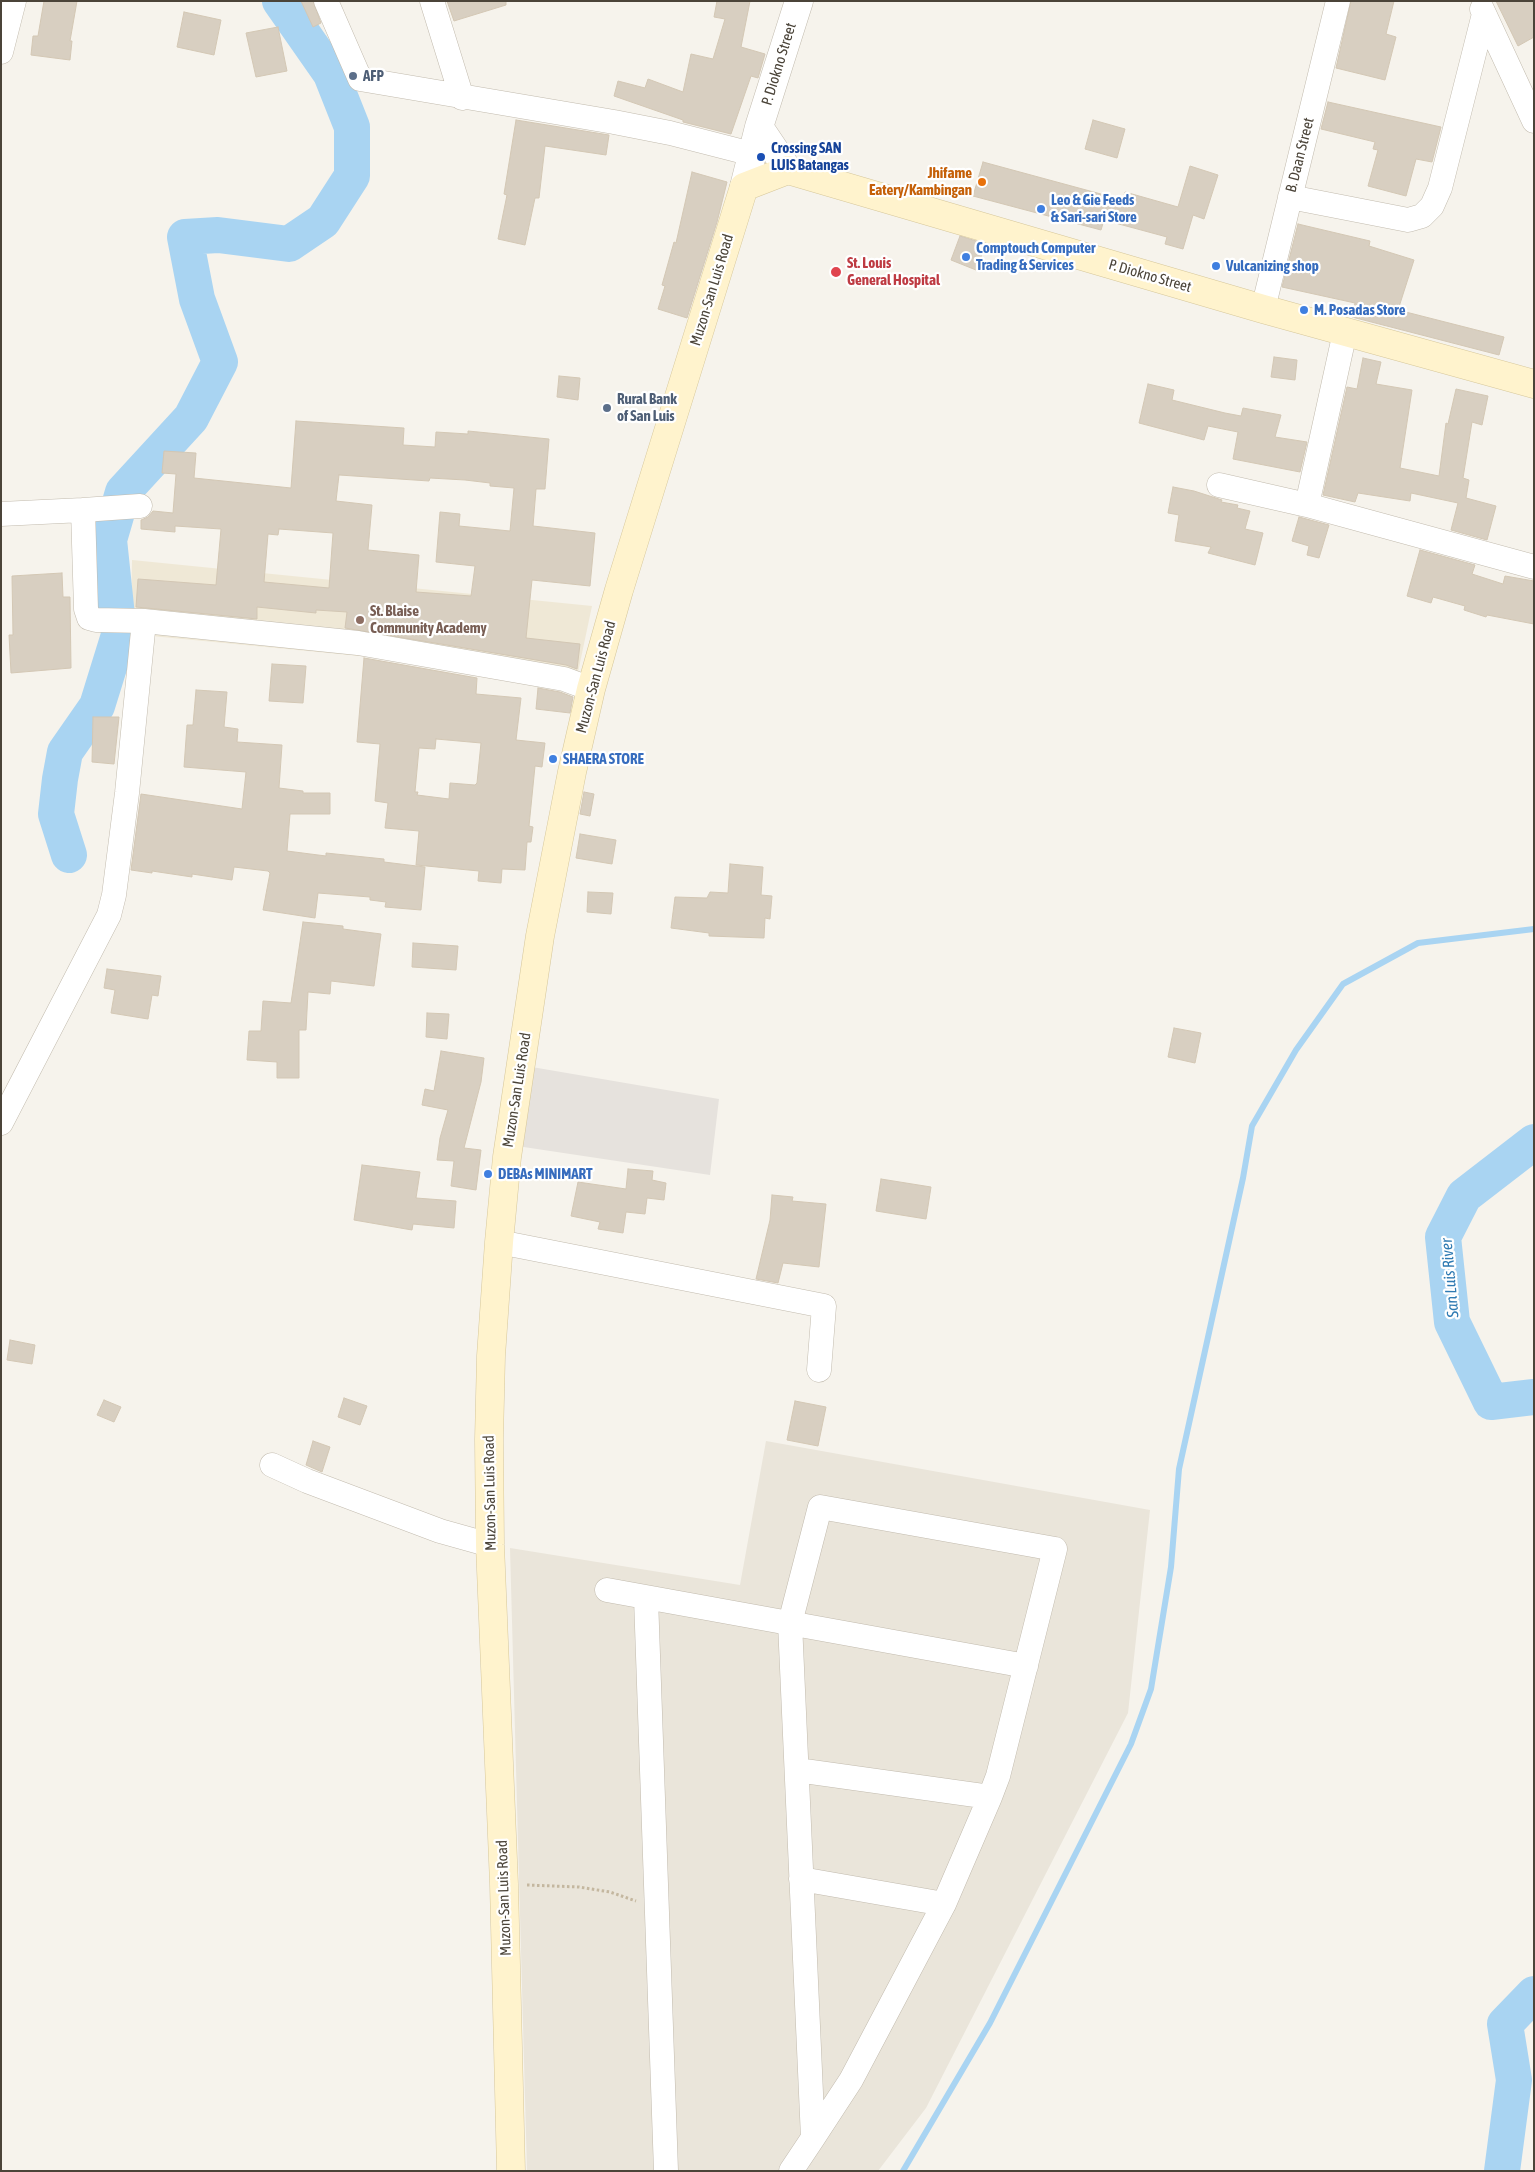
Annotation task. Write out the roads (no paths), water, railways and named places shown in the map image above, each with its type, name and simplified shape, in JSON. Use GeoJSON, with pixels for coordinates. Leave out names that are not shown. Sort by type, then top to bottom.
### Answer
{"type":"FeatureCollection","features":[{"type":"Feature","properties":{"kind":"main road"},"geometry":{"type":"LineString","coordinates":[[744,187],[788,170]]}},
{"type":"Feature","properties":{"kind":"main road","name":"P. Diokno Street"},"geometry":{"type":"LineString","coordinates":[[788,170],[1263,309],[1534,384]]}},
{"type":"Feature","properties":{"kind":"main road","name":"Muzon-San Luis Road"},"geometry":{"type":"LineString","coordinates":[[511,2171],[504,1884],[490,1545],[489,1439],[491,1356],[507,1157],[540,936],[572,772],[591,689],[619,590],[744,187]]}},
{"type":"Feature","properties":{"kind":"street"},"geometry":{"type":"LineString","coordinates":[[1,52],[14,1]]}},
{"type":"Feature","properties":{"kind":"street"},"geometry":{"type":"LineString","coordinates":[[326,1],[360,80],[614,122],[752,154]]}},
{"type":"Feature","properties":{"kind":"street"},"geometry":{"type":"LineString","coordinates":[[432,1],[462,98]]}},
{"type":"Feature","properties":{"kind":"street","name":"P. Diokno Street"},"geometry":{"type":"LineString","coordinates":[[744,187],[759,126],[799,1]]}},
{"type":"Feature","properties":{"kind":"street","name":"B. Daan Street"},"geometry":{"type":"LineString","coordinates":[[1263,309],[1338,1]]}},
{"type":"Feature","properties":{"kind":"street"},"geometry":{"type":"LineString","coordinates":[[1290,197],[1408,220],[1422,216],[1432,206],[1440,188],[1482,8]]}},
{"type":"Feature","properties":{"kind":"street"},"geometry":{"type":"LineString","coordinates":[[1482,8],[1534,121]]}},
{"type":"Feature","properties":{"kind":"street"},"geometry":{"type":"LineString","coordinates":[[759,126],[788,170]]}},
{"type":"Feature","properties":{"kind":"street"},"geometry":{"type":"LineString","coordinates":[[1307,505],[1345,332]]}},
{"type":"Feature","properties":{"kind":"street"},"geometry":{"type":"LineString","coordinates":[[1219,485],[1307,505],[1534,567]]}},
{"type":"Feature","properties":{"kind":"street"},"geometry":{"type":"LineString","coordinates":[[1,514],[140,506]]}},
{"type":"Feature","properties":{"kind":"street"},"geometry":{"type":"LineString","coordinates":[[83,510],[86,609],[89,618],[358,643],[564,679],[591,689]]}},
{"type":"Feature","properties":{"kind":"street"},"geometry":{"type":"LineString","coordinates":[[1,1122],[109,915],[114,895],[127,793],[136,621]]}},
{"type":"Feature","properties":{"kind":"street"},"geometry":{"type":"LineString","coordinates":[[499,1242],[824,1306],[819,1370]]}},
{"type":"Feature","properties":{"kind":"street"},"geometry":{"type":"LineString","coordinates":[[272,1465],[306,1481],[440,1531],[490,1545]]}},
{"type":"Feature","properties":{"kind":"street"},"geometry":{"type":"LineString","coordinates":[[791,2171],[813,2138],[851,2080],[944,1904],[990,1797],[998,1776],[1055,1549],[820,1508],[790,1623],[813,2138]]}},
{"type":"Feature","properties":{"kind":"street"},"geometry":{"type":"LineString","coordinates":[[607,1590],[1026,1666]]}},
{"type":"Feature","properties":{"kind":"street"},"geometry":{"type":"LineString","coordinates":[[646,1598],[666,2171]]}},
{"type":"Feature","properties":{"kind":"street"},"geometry":{"type":"LineString","coordinates":[[797,1770],[990,1797]]}},
{"type":"Feature","properties":{"kind":"street"},"geometry":{"type":"LineString","coordinates":[[802,1879],[944,1904]]}},
{"type":"Feature","properties":{"kind":"street"},"geometry":{"type":"LineString","coordinates":[[810,2082],[851,2080]]}},
{"type":"Feature","properties":{"kind":"waterway"},"geometry":{"type":"LineString","coordinates":[[69,855],[56,814],[60,779],[65,752],[97,706],[119,635],[109,540],[123,492],[191,418],[220,362],[197,299],[185,237],[218,235],[289,244],[323,221],[352,176],[352,127],[331,74],[280,1]]}},
{"type":"Feature","properties":{"kind":"waterway"},"geometry":{"type":"LineString","coordinates":[[903,2171],[990,2023],[1131,1744],[1151,1689],[1171,1567],[1179,1469],[1243,1178],[1252,1126],[1296,1050],[1343,984],[1418,943],[1534,929]]}},
{"type":"Feature","properties":{"kind":"waterway","name":"San Luis River"},"geometry":{"type":"LineString","coordinates":[[1534,1142],[1464,1196],[1443,1237],[1452,1322],[1491,1402],[1534,1397]]}},
{"type":"Feature","properties":{"kind":"waterway","name":"San Luis River"},"geometry":{"type":"LineString","coordinates":[[1502,2171],[1514,2080],[1505,2024],[1534,1994]]}},
{"type":"Feature","properties":{"kind":"place","name":"AFP"},"geometry":{"type":"Point","coordinates":[353,76]}},
{"type":"Feature","properties":{"kind":"place","name":"Crossing SAN LUIS Batangas"},"geometry":{"type":"Point","coordinates":[761,157]}},
{"type":"Feature","properties":{"kind":"place","name":"Jhifame Eatery/Kambingan"},"geometry":{"type":"Point","coordinates":[982,182]}},
{"type":"Feature","properties":{"kind":"place","name":"Leo & Gie Feeds & Sari-sari Store"},"geometry":{"type":"Point","coordinates":[1041,209]}},
{"type":"Feature","properties":{"kind":"place","name":"Comptouch Computer Trading & Services"},"geometry":{"type":"Point","coordinates":[966,257]}},
{"type":"Feature","properties":{"kind":"place","name":"Vulcanizing shop"},"geometry":{"type":"Point","coordinates":[1216,266]}},
{"type":"Feature","properties":{"kind":"place","name":"St. Louis General Hospital"},"geometry":{"type":"Point","coordinates":[836,272]}},
{"type":"Feature","properties":{"kind":"place","name":"M. Posadas Store"},"geometry":{"type":"Point","coordinates":[1304,310]}},
{"type":"Feature","properties":{"kind":"place","name":"Rural Bank of San Luis"},"geometry":{"type":"Point","coordinates":[607,408]}},
{"type":"Feature","properties":{"kind":"place","name":"St. Blaise Community Academy"},"geometry":{"type":"Point","coordinates":[360,620]}},
{"type":"Feature","properties":{"kind":"place","name":"SHAERA STORE"},"geometry":{"type":"Point","coordinates":[553,759]}},
{"type":"Feature","properties":{"kind":"place","name":"DEBAs MINIMART"},"geometry":{"type":"Point","coordinates":[488,1174]}}]}
